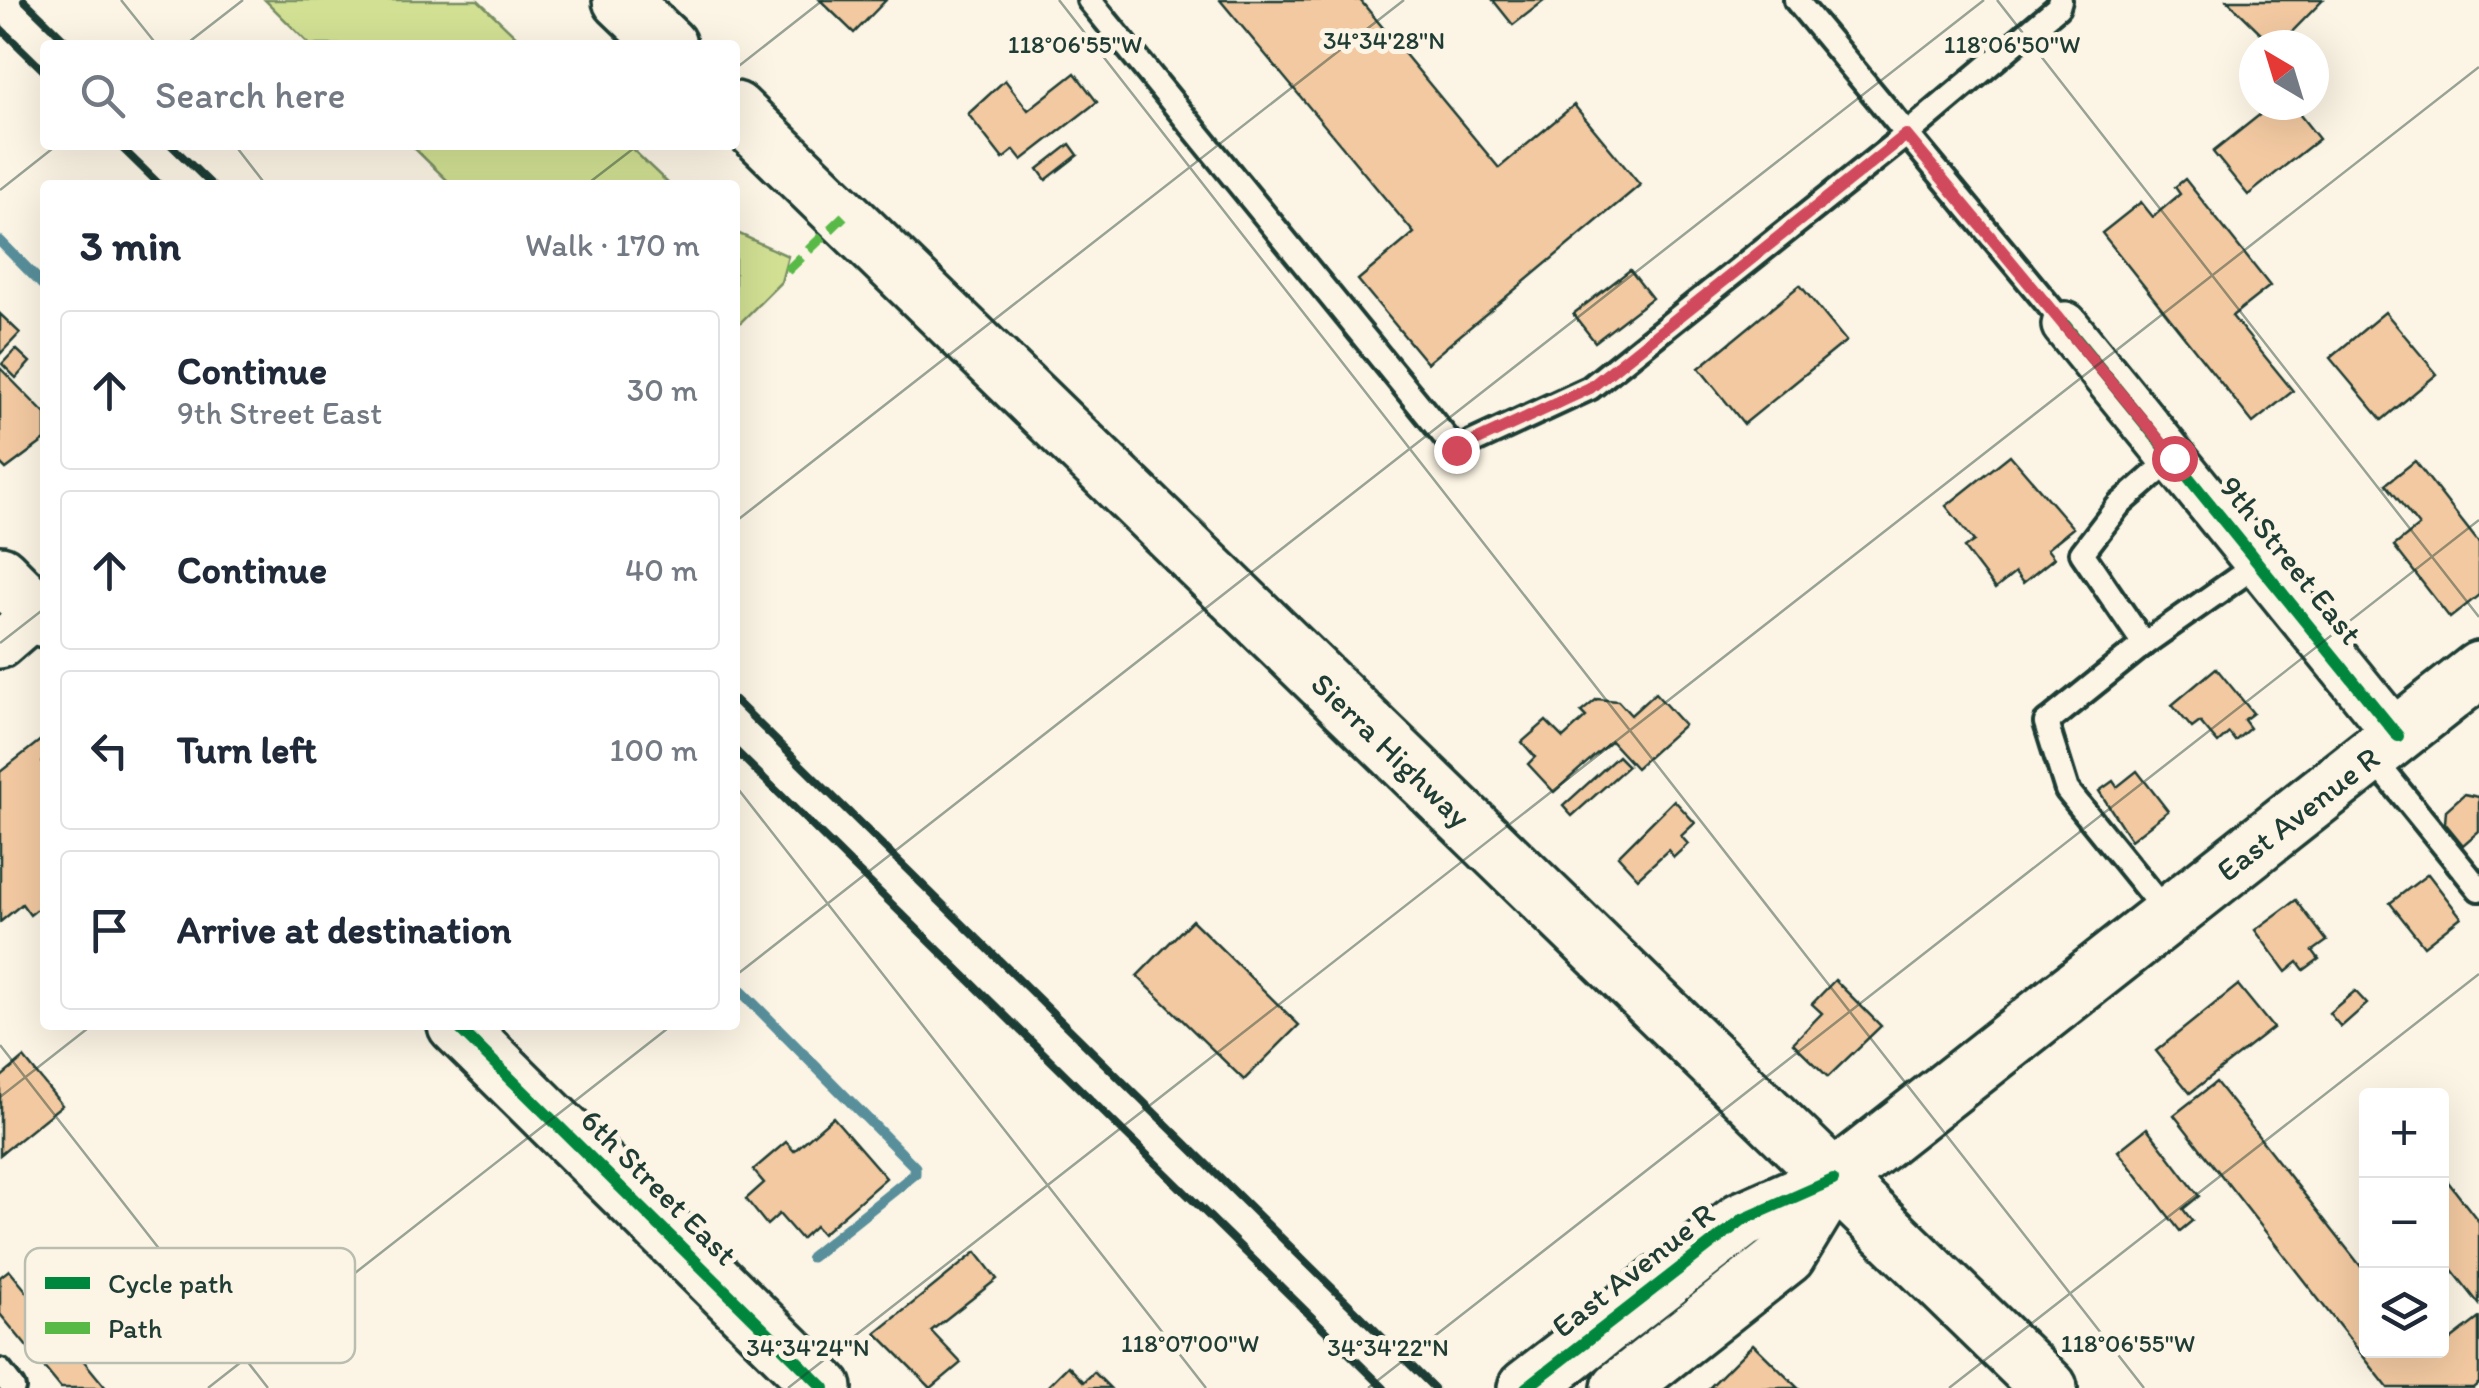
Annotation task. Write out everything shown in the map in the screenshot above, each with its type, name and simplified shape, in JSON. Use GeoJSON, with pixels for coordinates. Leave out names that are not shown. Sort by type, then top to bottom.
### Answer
{"type":"FeatureCollection","features":[{"type":"Feature","properties":{"kind":"main road"},"geometry":{"type":"LineString","coordinates":[[622,0],[663,40]]}},
{"type":"Feature","properties":{"kind":"main road","name":"Sierra Highway"},"geometry":{"type":"LineString","coordinates":[[740,115],[2049,1388]]}},
{"type":"Feature","properties":{"kind":"main road"},"geometry":{"type":"LineString","coordinates":[[0,574],[28,625]]}},
{"type":"Feature","properties":{"kind":"main road","name":"East Avenue R"},"geometry":{"type":"LineString","coordinates":[[1526,1388],[1742,1220],[1834,1180],[2479,670]]}},
{"type":"Feature","properties":{"kind":"main road","name":"6th Street East"},"geometry":{"type":"LineString","coordinates":[[461,1030],[824,1388]]}},
{"type":"Feature","properties":{"kind":"main road","name":"East Avenue R"},"geometry":{"type":"LineString","coordinates":[[1620,1388],[1787,1256],[1834,1180]]}},
{"type":"Feature","properties":{"kind":"street","name":"9th Street East"},"geometry":{"type":"LineString","coordinates":[[2065,326],[2259,563],[2385,747]]}},
{"type":"Feature","properties":{"kind":"lane"},"geometry":{"type":"LineString","coordinates":[[1088,0],[1456,450],[1590,388],[1906,135],[2058,6],[2060,0]]}},
{"type":"Feature","properties":{"kind":"lane"},"geometry":{"type":"LineString","coordinates":[[1796,0],[2065,326]]}},
{"type":"Feature","properties":{"kind":"lane"},"geometry":{"type":"LineString","coordinates":[[2144,644],[2082,553],[2118,506],[2174,458]]}},
{"type":"Feature","properties":{"kind":"lane"},"geometry":{"type":"LineString","coordinates":[[2169,916],[2066,790],[2046,723],[2144,644],[2259,563]]}},
{"type":"Feature","properties":{"kind":"lane"},"geometry":{"type":"LineString","coordinates":[[2385,747],[2479,889]]}},
{"type":"Feature","properties":{"kind":"lane"},"geometry":{"type":"LineString","coordinates":[[0,1372],[14,1388]]}},
{"type":"Feature","properties":{"kind":"green space"},"geometry":{"type":"Polygon","coordinates":[[[265,0],[478,0],[520,40],[305,40],[265,0]]]}},
{"type":"Feature","properties":{"kind":"green space"},"geometry":{"type":"Polygon","coordinates":[[[416,150],[633,150],[665,180],[447,180],[416,150]]]}},
{"type":"Feature","properties":{"kind":"green space"},"geometry":{"type":"Polygon","coordinates":[[[740,234],[788,256],[781,282],[740,323],[740,234]]]}},
{"type":"Feature","properties":{"kind":"building"},"geometry":{"type":"Polygon","coordinates":[[[820,0],[886,0],[854,33],[820,0]]]}},
{"type":"Feature","properties":{"kind":"building"},"geometry":{"type":"Polygon","coordinates":[[[1220,0],[1360,0],[1499,168],[1574,105],[1640,185],[1427,363],[1358,280],[1414,233],[1220,0]]]}},
{"type":"Feature","properties":{"kind":"building"},"geometry":{"type":"Polygon","coordinates":[[[1493,0],[1545,0],[1513,25],[1493,0]]]}},
{"type":"Feature","properties":{"kind":"building"},"geometry":{"type":"Polygon","coordinates":[[[2227,0],[2323,0],[2294,30],[2258,30],[2227,0]]]}},
{"type":"Feature","properties":{"kind":"building"},"geometry":{"type":"Polygon","coordinates":[[[1075,73],[1097,102],[1022,160],[1014,150],[1003,159],[968,114],[1005,80],[1028,110],[1075,73]]]}},
{"type":"Feature","properties":{"kind":"building"},"geometry":{"type":"Polygon","coordinates":[[[2253,120],[2304,120],[2319,139],[2248,195],[2213,152],[2253,120]]]}},
{"type":"Feature","properties":{"kind":"building"},"geometry":{"type":"Polygon","coordinates":[[[1070,144],[1078,155],[1046,180],[1038,169],[1070,144]]]}},
{"type":"Feature","properties":{"kind":"building"},"geometry":{"type":"Polygon","coordinates":[[[2185,179],[2270,286],[2232,316],[2293,391],[2253,423],[2102,233],[2141,202],[2153,217],[2180,194],[2175,187],[2185,179]]]}},
{"type":"Feature","properties":{"kind":"building"},"geometry":{"type":"Polygon","coordinates":[[[1630,270],[1652,298],[1595,342],[1573,314],[1630,270]]]}},
{"type":"Feature","properties":{"kind":"building"},"geometry":{"type":"Polygon","coordinates":[[[1800,285],[1846,341],[1744,424],[1699,368],[1800,285]]]}},
{"type":"Feature","properties":{"kind":"building"},"geometry":{"type":"Polygon","coordinates":[[[2385,312],[2437,374],[2382,420],[2330,358],[2385,312]]]}},
{"type":"Feature","properties":{"kind":"building"},"geometry":{"type":"Polygon","coordinates":[[[0,314],[20,333],[0,354],[0,314]]]}},
{"type":"Feature","properties":{"kind":"building"},"geometry":{"type":"Polygon","coordinates":[[[16,349],[30,362],[16,378],[2,364],[16,349]]]}},
{"type":"Feature","properties":{"kind":"building"},"geometry":{"type":"Polygon","coordinates":[[[0,368],[40,409],[40,444],[6,469],[0,463],[0,368]]]}},
{"type":"Feature","properties":{"kind":"building"},"geometry":{"type":"Polygon","coordinates":[[[2010,455],[2073,528],[2047,549],[2054,558],[2023,583],[2015,573],[1995,589],[1964,548],[1974,541],[1946,506],[2010,455]]]}},
{"type":"Feature","properties":{"kind":"building"},"geometry":{"type":"Polygon","coordinates":[[[2415,461],[2479,543],[2479,595],[2450,618],[2394,546],[2419,526],[2386,484],[2415,461]]]}},
{"type":"Feature","properties":{"kind":"building"},"geometry":{"type":"Polygon","coordinates":[[[2216,668],[2253,713],[2244,720],[2250,728],[2235,741],[2229,733],[2218,743],[2200,722],[2192,728],[2172,705],[2216,668]]]}},
{"type":"Feature","properties":{"kind":"building"},"geometry":{"type":"Polygon","coordinates":[[[1655,693],[1684,725],[1636,768],[1611,741],[1554,792],[1528,764],[1535,757],[1522,742],[1546,721],[1563,738],[1586,717],[1581,712],[1597,699],[1618,701],[1631,715],[1655,693]]]}},
{"type":"Feature","properties":{"kind":"building"},"geometry":{"type":"Polygon","coordinates":[[[40,741],[40,907],[30,915],[22,904],[0,922],[0,772],[40,741]]]}},
{"type":"Feature","properties":{"kind":"building"},"geometry":{"type":"Polygon","coordinates":[[[1618,756],[1628,766],[1572,816],[1563,806],[1618,756]]]}},
{"type":"Feature","properties":{"kind":"building"},"geometry":{"type":"Polygon","coordinates":[[[2137,771],[2168,811],[2131,840],[2099,791],[2113,781],[2117,787],[2137,771]]]}},
{"type":"Feature","properties":{"kind":"building"},"geometry":{"type":"Polygon","coordinates":[[[2464,794],[2479,797],[2479,831],[2463,845],[2445,823],[2446,810],[2464,794]]]}},
{"type":"Feature","properties":{"kind":"building"},"geometry":{"type":"Polygon","coordinates":[[[1674,800],[1695,823],[1681,836],[1688,844],[1674,857],[1668,850],[1638,878],[1618,856],[1674,800]]]}},
{"type":"Feature","properties":{"kind":"building"},"geometry":{"type":"Polygon","coordinates":[[[2428,874],[2461,917],[2424,946],[2390,903],[2428,874]]]}},
{"type":"Feature","properties":{"kind":"building"},"geometry":{"type":"Polygon","coordinates":[[[2296,900],[2327,941],[2313,951],[2319,959],[2304,970],[2298,962],[2286,972],[2255,930],[2296,900]]]}},
{"type":"Feature","properties":{"kind":"building"},"geometry":{"type":"Polygon","coordinates":[[[1192,920],[1299,1025],[1244,1080],[1137,976],[1192,920]]]}},
{"type":"Feature","properties":{"kind":"building"},"geometry":{"type":"Polygon","coordinates":[[[1835,980],[1881,1026],[1828,1077],[1793,1043],[1822,1013],[1812,1004],[1835,980]]]}},
{"type":"Feature","properties":{"kind":"building"},"geometry":{"type":"Polygon","coordinates":[[[2238,985],[2273,1028],[2190,1093],[2156,1051],[2238,985]]]}},
{"type":"Feature","properties":{"kind":"building"},"geometry":{"type":"Polygon","coordinates":[[[2355,991],[2367,1004],[2341,1027],[2329,1013],[2355,991]]]}},
{"type":"Feature","properties":{"kind":"building"},"geometry":{"type":"Polygon","coordinates":[[[24,1058],[62,1105],[0,1155],[0,1078],[24,1058]]]}},
{"type":"Feature","properties":{"kind":"building"},"geometry":{"type":"Polygon","coordinates":[[[2216,1082],[2359,1264],[2359,1351],[2174,1115],[2216,1082]]]}},
{"type":"Feature","properties":{"kind":"building"},"geometry":{"type":"Polygon","coordinates":[[[833,1117],[886,1178],[822,1234],[815,1226],[801,1239],[779,1214],[767,1225],[746,1199],[764,1183],[753,1170],[786,1142],[794,1151],[833,1117]]]}},
{"type":"Feature","properties":{"kind":"building"},"geometry":{"type":"Polygon","coordinates":[[[2147,1128],[2199,1196],[2183,1209],[2192,1221],[2180,1231],[2118,1151],[2147,1128]]]}},
{"type":"Feature","properties":{"kind":"building"},"geometry":{"type":"Polygon","coordinates":[[[2449,1183],[2479,1222],[2479,1304],[2449,1266],[2449,1183]]]}},
{"type":"Feature","properties":{"kind":"building"},"geometry":{"type":"Polygon","coordinates":[[[976,1252],[997,1279],[931,1331],[961,1363],[931,1388],[876,1333],[976,1252]]]}},
{"type":"Feature","properties":{"kind":"building"},"geometry":{"type":"Polygon","coordinates":[[[9,1270],[25,1289],[25,1344],[0,1314],[0,1277],[9,1270]]]}},
{"type":"Feature","properties":{"kind":"building"},"geometry":{"type":"Polygon","coordinates":[[[2479,1318],[2479,1383],[2473,1388],[2388,1388],[2364,1358],[2449,1358],[2449,1341],[2479,1318]]]}},
{"type":"Feature","properties":{"kind":"building"},"geometry":{"type":"Polygon","coordinates":[[[1753,1344],[1798,1388],[1709,1388],[1753,1344]]]}},
{"type":"Feature","properties":{"kind":"building"},"geometry":{"type":"Polygon","coordinates":[[[40,1363],[85,1363],[106,1388],[61,1388],[40,1363]]]}},
{"type":"Feature","properties":{"kind":"building"},"geometry":{"type":"Polygon","coordinates":[[[1068,1366],[1084,1382],[1094,1372],[1110,1388],[1046,1388],[1068,1366]]]}},
{"type":"Feature","properties":{"kind":"waterway"},"geometry":{"type":"LineString","coordinates":[[0,241],[40,282]]}},
{"type":"Feature","properties":{"kind":"waterway"},"geometry":{"type":"LineString","coordinates":[[740,990],[915,1167],[915,1174],[811,1257]]}},
{"type":"Feature","properties":{"kind":"railway"},"geometry":{"type":"LineString","coordinates":[[24,0],[65,40]]}},
{"type":"Feature","properties":{"kind":"railway"},"geometry":{"type":"LineString","coordinates":[[0,28],[40,67]]}},
{"type":"Feature","properties":{"kind":"railway"},"geometry":{"type":"LineString","coordinates":[[124,150],[155,180]]}},
{"type":"Feature","properties":{"kind":"railway"},"geometry":{"type":"LineString","coordinates":[[176,150],[207,180]]}},
{"type":"Feature","properties":{"kind":"railway"},"geometry":{"type":"LineString","coordinates":[[740,705],[1434,1388]]}},
{"type":"Feature","properties":{"kind":"railway"},"geometry":{"type":"LineString","coordinates":[[740,755],[1384,1388]]}},
{"type":"Feature","properties":{"kind":"marked path"},"geometry":{"type":"LineString","coordinates":[[787,271],[844,216]]}},
{"type":"Feature","properties":{"kind":"cycle path"},"geometry":{"type":"LineString","coordinates":[[2065,325],[2398,736]]}},
{"type":"Feature","properties":{"kind":"cycle path"},"geometry":{"type":"LineString","coordinates":[[461,1030],[824,1388]]}},
{"type":"Feature","properties":{"kind":"cycle path"},"geometry":{"type":"LineString","coordinates":[[1526,1388],[1742,1220],[1833,1180]]}},
{"type":"Feature","properties":{"kind":"route"},"geometry":{"type":"LineString","coordinates":[[1456,450],[1590,388],[1906,135],[2029,278],[2174,458]]}}]}
